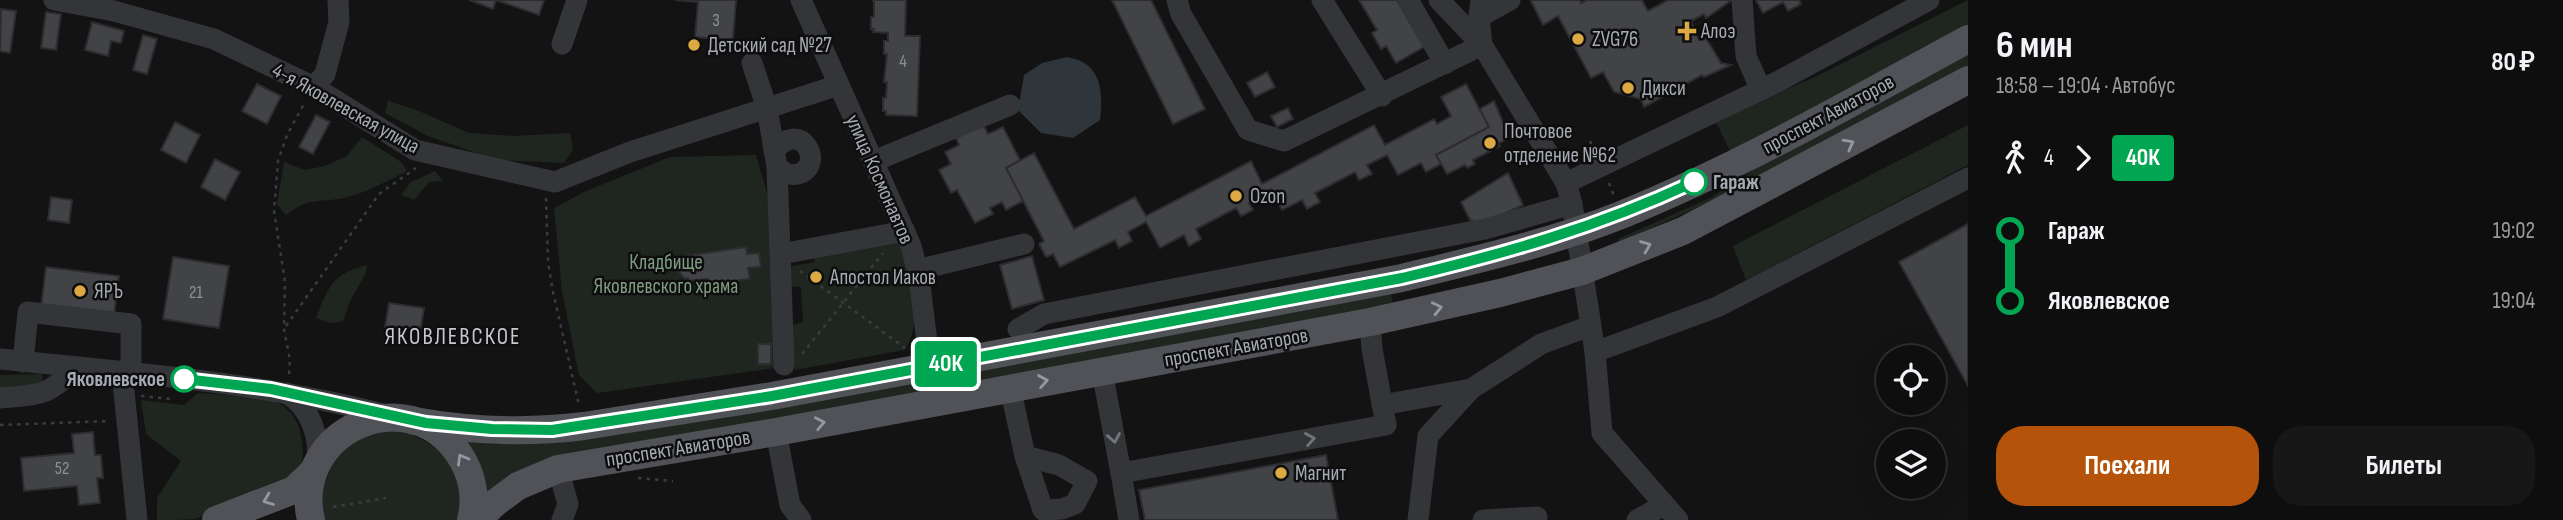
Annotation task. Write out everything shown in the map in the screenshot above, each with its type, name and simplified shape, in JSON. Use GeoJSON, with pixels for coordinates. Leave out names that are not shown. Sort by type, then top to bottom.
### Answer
{"type":"FeatureCollection","features":[{"type":"Feature","properties":{"kind":"main road","name":"проспект Авиаторов"},"geometry":{"type":"LineString","coordinates":[[216,520],[294,490],[315,469],[327,448],[347,430],[372,419],[492,429],[552,430],[772,396],[930,367],[1402,278],[1489,257],[1574,218],[1621,215],[1726,167],[1968,39]]}},
{"type":"Feature","properties":{"kind":"main road","name":"проспект Авиаторов"},"geometry":{"type":"LineString","coordinates":[[477,520],[519,486],[558,469],[776,432],[1370,322],[1500,293],[1582,271],[1683,231],[1968,80]]}},
{"type":"Feature","properties":{"kind":"main road"},"geometry":{"type":"LineString","coordinates":[[409,420],[443,436],[463,460],[474,499],[471,520]]}},
{"type":"Feature","properties":{"kind":"main road"},"geometry":{"type":"LineString","coordinates":[[310,516],[309,496],[315,469]]}},
{"type":"Feature","properties":{"kind":"street","name":"4-я Яковлевская улица"},"geometry":{"type":"LineString","coordinates":[[54,0],[114,11],[214,39],[314,87],[415,150],[555,182],[630,152],[839,85]]}},
{"type":"Feature","properties":{"kind":"street"},"geometry":{"type":"LineString","coordinates":[[314,87],[326,74],[339,22],[338,0]]}},
{"type":"Feature","properties":{"kind":"street"},"geometry":{"type":"LineString","coordinates":[[562,44],[577,0]]}},
{"type":"Feature","properties":{"kind":"street","name":"улица Космонавтов"},"geometry":{"type":"LineString","coordinates":[[801,0],[874,161],[917,270],[930,367]]}},
{"type":"Feature","properties":{"kind":"street"},"geometry":{"type":"LineString","coordinates":[[1177,0],[1181,14],[1248,130],[1284,141],[1382,96],[1482,45]]}},
{"type":"Feature","properties":{"kind":"street"},"geometry":{"type":"LineString","coordinates":[[1322,0],[1382,96]]}},
{"type":"Feature","properties":{"kind":"street"},"geometry":{"type":"LineString","coordinates":[[1408,0],[1445,64]]}},
{"type":"Feature","properties":{"kind":"street"},"geometry":{"type":"LineString","coordinates":[[1439,0],[1482,45],[1566,183],[1574,218],[1594,352],[1602,433],[1671,512],[1637,520]]}},
{"type":"Feature","properties":{"kind":"street"},"geometry":{"type":"LineString","coordinates":[[1482,45],[1480,8],[1510,0]]}},
{"type":"Feature","properties":{"kind":"street"},"geometry":{"type":"LineString","coordinates":[[1742,0],[1746,56],[1760,90]]}},
{"type":"Feature","properties":{"kind":"street"},"geometry":{"type":"LineString","coordinates":[[1566,183],[1760,90],[1929,0]]}},
{"type":"Feature","properties":{"kind":"street"},"geometry":{"type":"LineString","coordinates":[[752,63],[767,108],[776,159],[781,254],[793,360]]}},
{"type":"Feature","properties":{"kind":"street"},"geometry":{"type":"LineString","coordinates":[[874,161],[1010,105]]}},
{"type":"Feature","properties":{"kind":"street"},"geometry":{"type":"LineString","coordinates":[[1594,352],[1717,307],[1968,178]]}},
{"type":"Feature","properties":{"kind":"street"},"geometry":{"type":"LineString","coordinates":[[1018,329],[1044,314],[1485,229],[1574,218]]}},
{"type":"Feature","properties":{"kind":"street"},"geometry":{"type":"LineString","coordinates":[[781,254],[903,232]]}},
{"type":"Feature","properties":{"kind":"street"},"geometry":{"type":"LineString","coordinates":[[917,270],[1024,244]]}},
{"type":"Feature","properties":{"kind":"street"},"geometry":{"type":"LineString","coordinates":[[23,362],[28,312],[131,324],[124,394],[137,520]]}},
{"type":"Feature","properties":{"kind":"street"},"geometry":{"type":"LineString","coordinates":[[1121,473],[1386,425],[1372,349],[1370,322]]}},
{"type":"Feature","properties":{"kind":"street"},"geometry":{"type":"LineString","coordinates":[[1418,520],[1428,436],[1471,388],[1541,344],[1590,326]]}},
{"type":"Feature","properties":{"kind":"street"},"geometry":{"type":"LineString","coordinates":[[0,359],[271,389],[336,401],[409,420]]}},
{"type":"Feature","properties":{"kind":"street"},"geometry":{"type":"LineString","coordinates":[[0,398],[44,394],[78,367]]}},
{"type":"Feature","properties":{"kind":"street"},"geometry":{"type":"LineString","coordinates":[[1102,371],[1129,520]]}},
{"type":"Feature","properties":{"kind":"street"},"geometry":{"type":"LineString","coordinates":[[1010,387],[1025,456]]}},
{"type":"Feature","properties":{"kind":"street"},"geometry":{"type":"LineString","coordinates":[[1382,405],[1471,388]]}},
{"type":"Feature","properties":{"kind":"street"},"geometry":{"type":"LineString","coordinates":[[271,389],[293,397],[309,415],[317,444],[315,469]]}},
{"type":"Feature","properties":{"kind":"street"},"geometry":{"type":"LineString","coordinates":[[776,432],[790,515]]}},
{"type":"Feature","properties":{"kind":"street"},"geometry":{"type":"LineString","coordinates":[[558,469],[568,504],[562,520]]}},
{"type":"Feature","properties":{"kind":"street"},"geometry":{"type":"LineString","coordinates":[[1483,520],[1537,517]]}},
{"type":"Feature","properties":{"kind":"path"},"geometry":{"type":"LineString","coordinates":[[289,374],[285,282],[274,211],[278,161],[287,135],[314,87]]}},
{"type":"Feature","properties":{"kind":"path"},"geometry":{"type":"LineString","coordinates":[[285,329],[379,194],[437,155]]}},
{"type":"Feature","properties":{"kind":"path"},"geometry":{"type":"LineString","coordinates":[[545,180],[548,262],[580,410],[573,410]]}},
{"type":"Feature","properties":{"kind":"path"},"geometry":{"type":"LineString","coordinates":[[793,360],[903,232]]}},
{"type":"Feature","properties":{"kind":"path"},"geometry":{"type":"LineString","coordinates":[[124,394],[172,399]]}},
{"type":"Feature","properties":{"kind":"path"},"geometry":{"type":"LineString","coordinates":[[0,425],[92,422]]}},
{"type":"Feature","properties":{"kind":"path"},"geometry":{"type":"LineString","coordinates":[[310,516],[386,498]]}},
{"type":"Feature","properties":{"kind":"green space"},"geometry":{"type":"Polygon","coordinates":[[[1968,0],[1968,28],[1731,153],[1715,120],[1817,76],[1968,0]]]}},
{"type":"Feature","properties":{"kind":"green space"},"geometry":{"type":"Polygon","coordinates":[[[1968,53],[1968,66],[1716,199],[1618,243],[1618,239],[1712,197],[1766,162],[1968,53]]]}},
{"type":"Feature","properties":{"kind":"green space"},"geometry":{"type":"Polygon","coordinates":[[[388,101],[469,133],[513,136],[570,133],[573,150],[564,163],[496,160],[428,136],[385,113],[388,101]]]}},
{"type":"Feature","properties":{"kind":"green space"},"geometry":{"type":"Polygon","coordinates":[[[1968,125],[1968,165],[1746,280],[1733,246],[1968,125]]]}},
{"type":"Feature","properties":{"kind":"green space"},"geometry":{"type":"Polygon","coordinates":[[[362,137],[401,162],[407,171],[360,193],[308,203],[286,215],[277,204],[284,162],[305,170],[325,166],[347,156],[362,137]]]}},
{"type":"Feature","properties":{"kind":"green space","name":"Кладбище Яковлевского храма"},"geometry":{"type":"Polygon","coordinates":[[[756,155],[778,231],[775,368],[597,393],[579,375],[562,291],[554,208],[586,191],[670,157],[756,155]]]}},
{"type":"Feature","properties":{"kind":"green space"},"geometry":{"type":"Polygon","coordinates":[[[435,171],[443,181],[429,182],[414,200],[401,195],[411,182],[435,171]]]}},
{"type":"Feature","properties":{"kind":"green space"},"geometry":{"type":"Polygon","coordinates":[[[903,242],[915,313],[910,340],[904,350],[795,370],[790,326],[803,322],[801,287],[789,286],[788,267],[815,262],[814,254],[903,242]]]}},
{"type":"Feature","properties":{"kind":"green space"},"geometry":{"type":"Polygon","coordinates":[[[367,265],[365,275],[350,301],[343,321],[331,323],[316,318],[333,283],[346,273],[367,265]]]}},
{"type":"Feature","properties":{"kind":"green space"},"geometry":{"type":"Polygon","coordinates":[[[1391,294],[1393,305],[487,493],[481,465],[467,440],[1391,294]]]}},
{"type":"Feature","properties":{"kind":"green space"},"geometry":{"type":"Polygon","coordinates":[[[42,374],[45,402],[0,408],[0,375],[42,374]]]}},
{"type":"Feature","properties":{"kind":"green space"},"geometry":{"type":"Polygon","coordinates":[[[198,393],[268,398],[280,404],[294,417],[299,429],[303,448],[300,468],[283,482],[234,505],[194,519],[157,520],[157,498],[181,461],[146,434],[141,400],[184,405],[198,393]]]}},
{"type":"Feature","properties":{"kind":"green space"},"geometry":{"type":"Polygon","coordinates":[[[380,431],[401,431],[430,444],[449,463],[459,488],[458,520],[325,520],[323,487],[337,457],[363,437],[380,431]]]}},
{"type":"Feature","properties":{"kind":"shaded area"},"geometry":{"type":"Polygon","coordinates":[[[1067,57],[1079,60],[1094,72],[1101,99],[1100,120],[1073,138],[1041,133],[1018,110],[1024,75],[1042,63],[1067,57]]]}},
{"type":"Feature","properties":{"kind":"building"},"geometry":{"type":"Polygon","coordinates":[[[469,0],[496,0],[493,9],[469,0]]]}},
{"type":"Feature","properties":{"kind":"building"},"geometry":{"type":"Polygon","coordinates":[[[496,0],[544,0],[539,15],[496,0]]]}},
{"type":"Feature","properties":{"kind":"building"},"geometry":{"type":"Polygon","coordinates":[[[675,0],[736,0],[733,40],[695,37],[698,2],[675,0]]]}},
{"type":"Feature","properties":{"kind":"building"},"geometry":{"type":"Polygon","coordinates":[[[872,0],[906,0],[905,36],[920,36],[917,116],[886,115],[886,111],[883,111],[887,82],[884,82],[887,54],[884,54],[884,41],[888,41],[888,33],[873,32],[874,29],[871,29],[871,17],[874,17],[872,0]]]}},
{"type":"Feature","properties":{"kind":"building"},"geometry":{"type":"Polygon","coordinates":[[[1112,0],[1151,0],[1205,109],[1173,124],[1112,0]]]}},
{"type":"Feature","properties":{"kind":"building"},"geometry":{"type":"Polygon","coordinates":[[[1359,0],[1397,0],[1424,47],[1396,63],[1386,46],[1381,49],[1372,33],[1377,30],[1359,0]]]}},
{"type":"Feature","properties":{"kind":"building"},"geometry":{"type":"Polygon","coordinates":[[[1532,0],[1580,0],[1581,3],[1587,0],[1642,0],[1648,11],[1668,0],[1732,0],[1706,18],[1704,14],[1691,21],[1699,40],[1706,38],[1721,63],[1731,65],[1704,77],[1702,75],[1644,107],[1641,99],[1614,92],[1603,72],[1591,78],[1558,16],[1543,25],[1532,0]]]}},
{"type":"Feature","properties":{"kind":"building"},"geometry":{"type":"Polygon","coordinates":[[[1756,0],[1799,0],[1801,4],[1788,11],[1783,2],[1763,13],[1756,0]]]}},
{"type":"Feature","properties":{"kind":"building"},"geometry":{"type":"Polygon","coordinates":[[[1,9],[16,11],[10,53],[0,51],[1,9]]]}},
{"type":"Feature","properties":{"kind":"building"},"geometry":{"type":"Polygon","coordinates":[[[46,12],[61,14],[56,50],[41,48],[46,12]]]}},
{"type":"Feature","properties":{"kind":"building"},"geometry":{"type":"Polygon","coordinates":[[[92,22],[124,31],[121,43],[111,41],[108,56],[85,50],[92,22]]]}},
{"type":"Feature","properties":{"kind":"building"},"geometry":{"type":"Polygon","coordinates":[[[143,35],[157,39],[147,74],[133,70],[143,35]]]}},
{"type":"Feature","properties":{"kind":"building"},"geometry":{"type":"Polygon","coordinates":[[[1267,72],[1275,87],[1255,97],[1247,83],[1267,72]]]}},
{"type":"Feature","properties":{"kind":"building"},"geometry":{"type":"Polygon","coordinates":[[[257,84],[281,96],[267,124],[242,111],[257,84]]]}},
{"type":"Feature","properties":{"kind":"building"},"geometry":{"type":"Polygon","coordinates":[[[1466,84],[1489,127],[1436,155],[1441,164],[1426,172],[1421,163],[1398,175],[1387,155],[1367,165],[1372,174],[1359,180],[1355,172],[1315,193],[1320,202],[1307,209],[1302,200],[1282,210],[1271,189],[1249,203],[1253,210],[1241,216],[1236,208],[1196,229],[1201,239],[1189,246],[1184,235],[1160,248],[1146,222],[1128,232],[1132,241],[1119,248],[1115,240],[1060,267],[1053,254],[1046,257],[1039,244],[1044,241],[1006,168],[1034,153],[1074,229],[1135,197],[1146,216],[1251,161],[1262,184],[1374,125],[1385,145],[1434,119],[1437,124],[1451,116],[1441,97],[1466,84]]]}},
{"type":"Feature","properties":{"kind":"building"},"geometry":{"type":"Polygon","coordinates":[[[1494,101],[1505,127],[1508,126],[1510,137],[1498,144],[1500,146],[1473,160],[1475,164],[1467,168],[1465,165],[1447,174],[1436,155],[1489,127],[1480,109],[1494,101]]]}},
{"type":"Feature","properties":{"kind":"building"},"geometry":{"type":"Polygon","coordinates":[[[1288,108],[1293,119],[1277,127],[1271,116],[1288,108]]]}},
{"type":"Feature","properties":{"kind":"building"},"geometry":{"type":"Polygon","coordinates":[[[316,115],[330,122],[313,154],[299,147],[316,115]]]}},
{"type":"Feature","properties":{"kind":"building"},"geometry":{"type":"Polygon","coordinates":[[[175,122],[200,135],[186,163],[161,150],[175,122]]]}},
{"type":"Feature","properties":{"kind":"building"},"geometry":{"type":"Polygon","coordinates":[[[983,124],[988,134],[1003,127],[1020,160],[1006,168],[1023,201],[1006,210],[1002,202],[990,208],[993,214],[975,223],[957,190],[951,193],[939,170],[951,164],[945,152],[959,145],[956,138],[983,124]]]}},
{"type":"Feature","properties":{"kind":"building"},"geometry":{"type":"Polygon","coordinates":[[[215,159],[240,172],[225,200],[201,187],[215,159]]]}},
{"type":"Feature","properties":{"kind":"building"},"geometry":{"type":"Polygon","coordinates":[[[1508,173],[1523,205],[1484,223],[1470,220],[1461,202],[1508,173]]]}},
{"type":"Feature","properties":{"kind":"building"},"geometry":{"type":"Polygon","coordinates":[[[51,197],[72,200],[69,223],[48,220],[51,197]]]}},
{"type":"Feature","properties":{"kind":"building"},"geometry":{"type":"Polygon","coordinates":[[[1968,224],[1968,386],[1946,345],[1899,262],[1968,224]]]}},
{"type":"Feature","properties":{"kind":"building"},"geometry":{"type":"Polygon","coordinates":[[[746,247],[747,254],[759,253],[761,267],[748,268],[750,279],[709,284],[708,279],[688,281],[688,278],[684,278],[678,271],[678,266],[685,256],[746,247]]]}},
{"type":"Feature","properties":{"kind":"building"},"geometry":{"type":"Polygon","coordinates":[[[1032,256],[1044,300],[1012,309],[1000,265],[1032,256]]]}},
{"type":"Feature","properties":{"kind":"building"},"geometry":{"type":"Polygon","coordinates":[[[173,257],[229,266],[219,328],[163,319],[173,257]]]}},
{"type":"Feature","properties":{"kind":"building","name":"ЯРЪ"},"geometry":{"type":"Polygon","coordinates":[[[46,267],[119,276],[114,315],[41,307],[46,267]]]}},
{"type":"Feature","properties":{"kind":"building"},"geometry":{"type":"Polygon","coordinates":[[[389,303],[424,308],[420,333],[385,327],[389,303]]]}},
{"type":"Feature","properties":{"kind":"building"},"geometry":{"type":"Polygon","coordinates":[[[758,344],[771,344],[771,364],[758,364],[758,344]]]}},
{"type":"Feature","properties":{"kind":"building"},"geometry":{"type":"Polygon","coordinates":[[[93,432],[95,455],[101,455],[103,478],[97,478],[100,503],[79,505],[77,486],[24,491],[21,458],[74,453],[72,434],[93,432]]]}},
{"type":"Feature","properties":{"kind":"building","name":"Магнит"},"geometry":{"type":"Polygon","coordinates":[[[1326,455],[1338,520],[1145,520],[1139,490],[1326,455]]]}},
{"type":"Feature","properties":{"kind":"bus line","name":"40К"},"geometry":{"type":"LineString","coordinates":[[184,379],[271,389],[336,401],[426,423],[492,429],[552,430],[772,396],[1402,278],[1489,257],[1576,231],[1621,215],[1694,182]]}},
{"type":"Feature","properties":{"kind":"place","name":"Алоэ"},"geometry":{"type":"Point","coordinates":[1687,31]}},
{"type":"Feature","properties":{"kind":"place","name":"ZVG76"},"geometry":{"type":"Point","coordinates":[1578,39]}},
{"type":"Feature","properties":{"kind":"place","name":"Детский сад №27"},"geometry":{"type":"Point","coordinates":[694,45]}},
{"type":"Feature","properties":{"kind":"place","name":"Дикси"},"geometry":{"type":"Point","coordinates":[1628,88]}},
{"type":"Feature","properties":{"kind":"place","name":"Почтовое отделение №62"},"geometry":{"type":"Point","coordinates":[1490,143]}},
{"type":"Feature","properties":{"kind":"place","name":"Гараж"},"geometry":{"type":"Point","coordinates":[1694,182]}},
{"type":"Feature","properties":{"kind":"place","name":"Ozon"},"geometry":{"type":"Point","coordinates":[1236,196]}},
{"type":"Feature","properties":{"kind":"place","name":"Апостол Иаков"},"geometry":{"type":"Point","coordinates":[816,277]}},
{"type":"Feature","properties":{"kind":"place","name":"ЯРЪ"},"geometry":{"type":"Point","coordinates":[80,291]}},
{"type":"Feature","properties":{"kind":"place","name":"Яковлевское"},"geometry":{"type":"Point","coordinates":[184,379]}},
{"type":"Feature","properties":{"kind":"place","name":"Магнит"},"geometry":{"type":"Point","coordinates":[1281,473]}},
{"type":"Feature","properties":{"kind":"district","name":"ЯКОВЛЕВСКОЕ"},"geometry":{"type":"Point","coordinates":[453,336]}}]}
